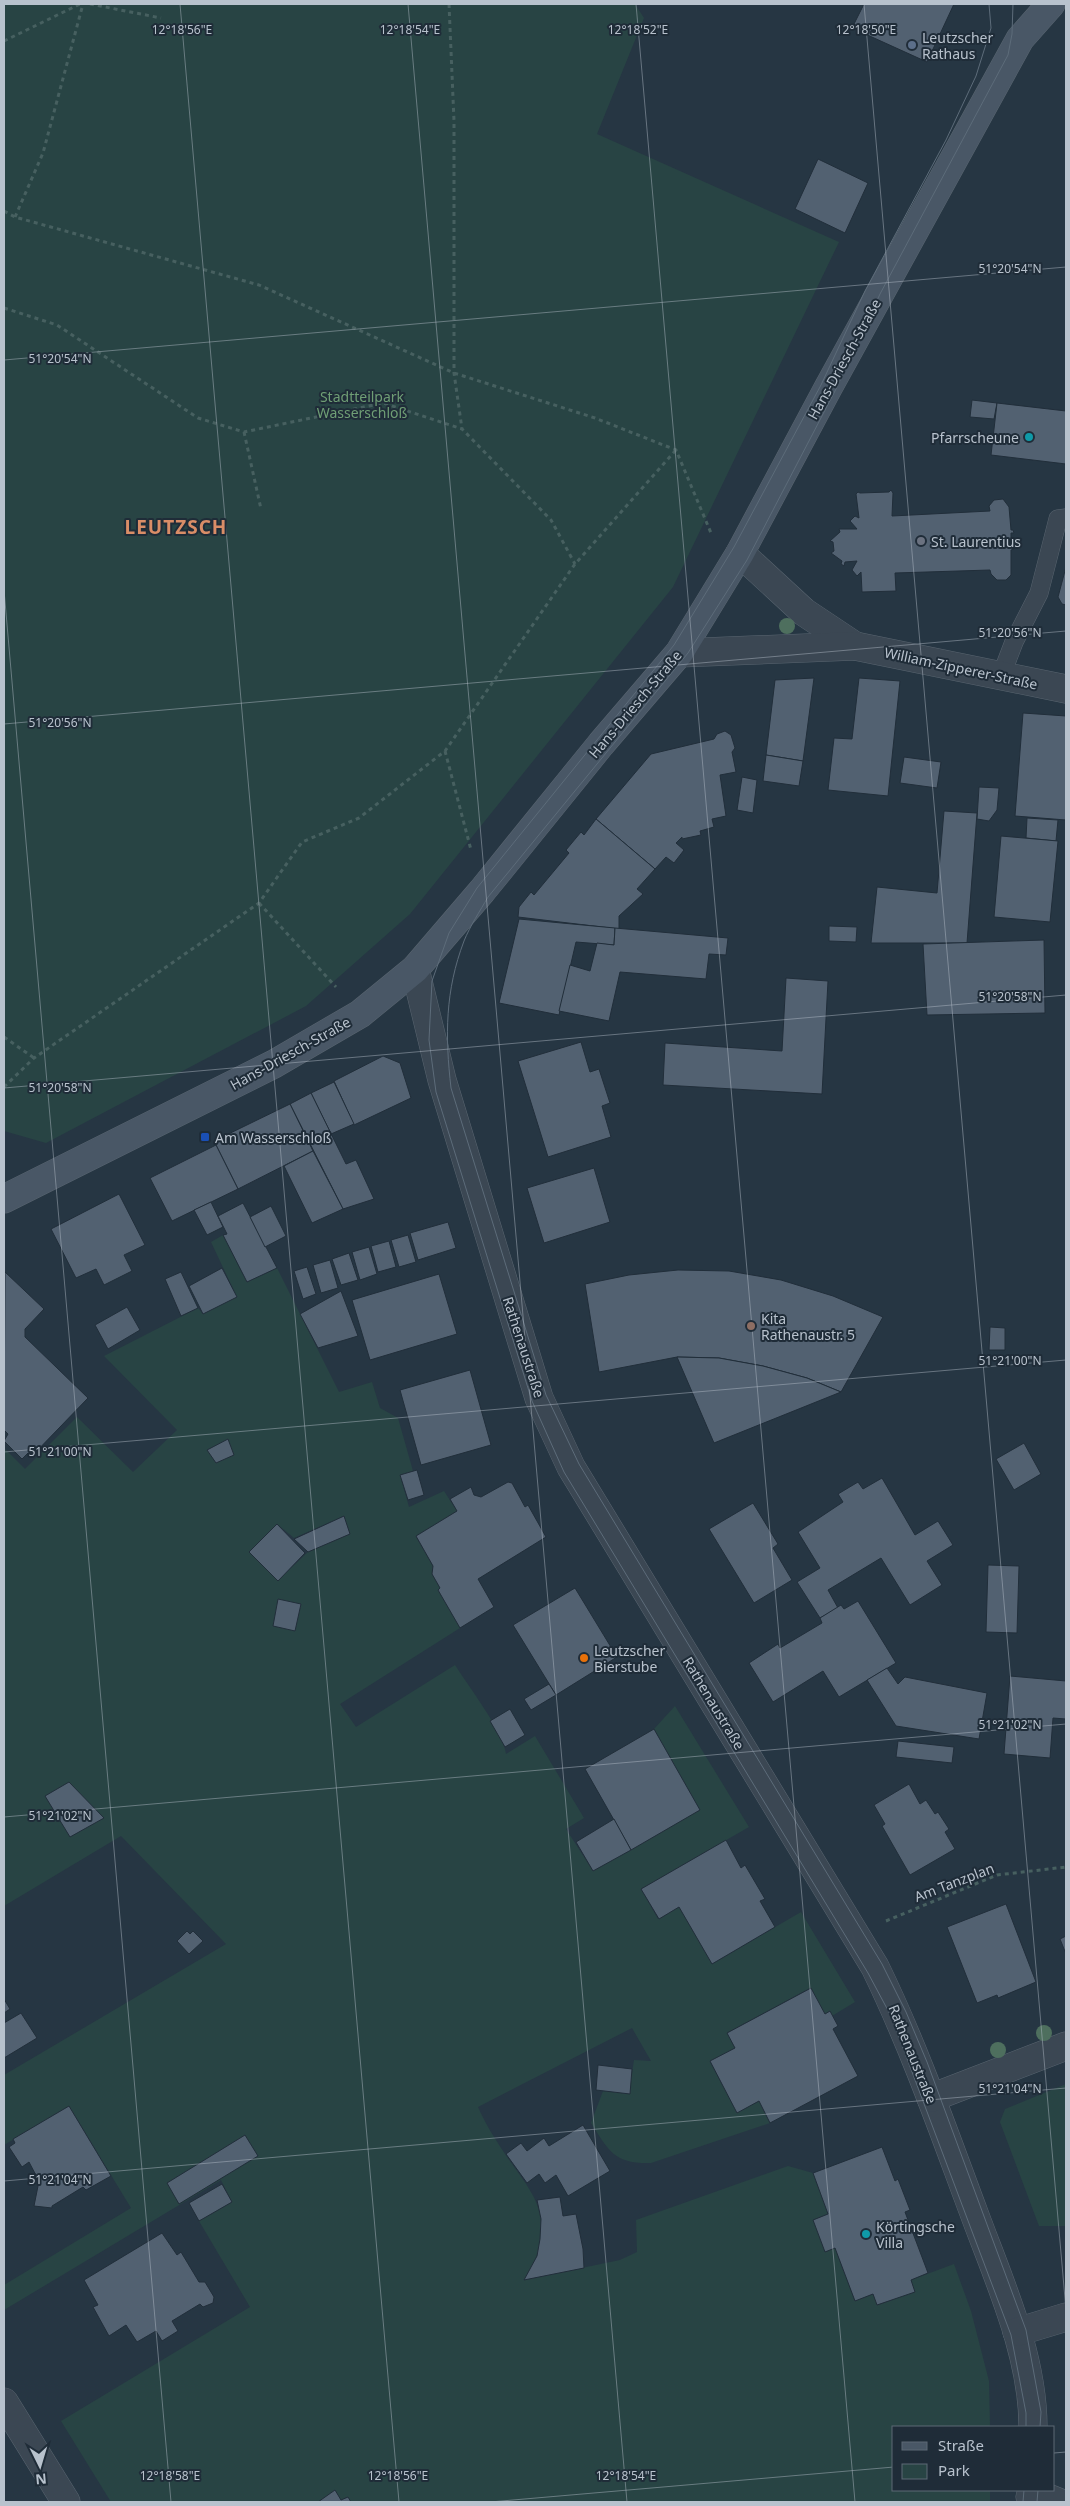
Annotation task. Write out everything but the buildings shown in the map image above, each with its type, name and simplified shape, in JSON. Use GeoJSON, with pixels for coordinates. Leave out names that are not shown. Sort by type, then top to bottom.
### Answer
{"type":"FeatureCollection","features":[{"type":"Feature","properties":{"kind":"main road","name":"Hans-Driesch-Straße"},"geometry":{"type":"LineString","coordinates":[[4,1199],[274,1064],[360,1014],[415,969],[482,891],[601,744],[679,654],[740,553],[828,388],[1020,39],[1051,4]]}},
{"type":"Feature","properties":{"kind":"street","name":"William-Zipperer-Straße"},"geometry":{"type":"LineString","coordinates":[[740,553],[804,612],[855,646]]}},
{"type":"Feature","properties":{"kind":"street","name":"William-Zipperer-Straße"},"geometry":{"type":"LineString","coordinates":[[679,654],[855,646],[1066,689]]}},
{"type":"Feature","properties":{"kind":"street","name":"Rathenaustraße"},"geometry":{"type":"LineString","coordinates":[[415,969],[442,1080],[540,1398],[571,1467],[854,1934],[897,2012],[931,2098],[1017,2332],[1030,2394],[1034,2426]]}},
{"type":"Feature","properties":{"kind":"street"},"geometry":{"type":"LineString","coordinates":[[931,2098],[1066,2046]]}},
{"type":"Feature","properties":{"kind":"street"},"geometry":{"type":"LineString","coordinates":[[1017,2332],[1066,2317]]}},
{"type":"Feature","properties":{"kind":"street"},"geometry":{"type":"LineString","coordinates":[[4,2402],[66,2502]]}},
{"type":"Feature","properties":{"kind":"street"},"geometry":{"type":"LineString","coordinates":[[1030,2496],[1048,2498],[1058,2502]]}},
{"type":"Feature","properties":{"kind":"lane"},"geometry":{"type":"LineString","coordinates":[[1001,676],[1014,642],[1039,592],[1058,519],[1066,518]]}},
{"type":"Feature","properties":{"kind":"path"},"geometry":{"type":"LineString","coordinates":[[4,41],[81,4]]}},
{"type":"Feature","properties":{"kind":"path"},"geometry":{"type":"LineString","coordinates":[[15,217],[43,153],[81,4]]}},
{"type":"Feature","properties":{"kind":"path"},"geometry":{"type":"LineString","coordinates":[[90,4],[161,18]]}},
{"type":"Feature","properties":{"kind":"path"},"geometry":{"type":"LineString","coordinates":[[449,4],[454,121],[454,373],[462,429]]}},
{"type":"Feature","properties":{"kind":"path"},"geometry":{"type":"LineString","coordinates":[[4,211],[15,217],[259,285],[454,373],[595,418],[676,450],[714,541],[740,553]]}},
{"type":"Feature","properties":{"kind":"path"},"geometry":{"type":"LineString","coordinates":[[4,308],[57,325],[198,418],[244,432],[384,403],[462,429],[551,520],[575,564]]}},
{"type":"Feature","properties":{"kind":"path"},"geometry":{"type":"LineString","coordinates":[[244,432],[261,508]]}},
{"type":"Feature","properties":{"kind":"path"},"geometry":{"type":"LineString","coordinates":[[4,1087],[34,1058],[259,903],[302,842],[360,818],[445,751],[575,564],[676,450]]}},
{"type":"Feature","properties":{"kind":"path"},"geometry":{"type":"LineString","coordinates":[[445,751],[482,891]]}},
{"type":"Feature","properties":{"kind":"path"},"geometry":{"type":"LineString","coordinates":[[259,903],[360,1014]]}},
{"type":"Feature","properties":{"kind":"path"},"geometry":{"type":"LineString","coordinates":[[4,1037],[34,1058]]}},
{"type":"Feature","properties":{"kind":"path","name":"Am Tanzplan"},"geometry":{"type":"LineString","coordinates":[[854,1934],[997,1875],[1066,1867]]}},
{"type":"Feature","properties":{"kind":"green space","name":"Stadtteilpark Wasserschloß"},"geometry":{"type":"Polygon","coordinates":[[[4,4],[635,4],[644,18],[597,134],[839,242],[673,587],[410,914],[306,1006],[46,1143],[4,1131],[4,4]]]}},
{"type":"Feature","properties":{"kind":"green space"},"geometry":{"type":"Polygon","coordinates":[[[223,1235],[247,1282],[277,1268],[339,1392],[372,1382],[380,1408],[398,1418],[413,1471],[400,1475],[409,1507],[444,1491],[457,1511],[416,1537],[433,1566],[432,1574],[440,1588],[438,1590],[460,1628],[340,1704],[356,1727],[455,1665],[499,1733],[506,1754],[535,1736],[584,1818],[566,1829],[593,1871],[700,1810],[654,1729],[675,1706],[749,1827],[641,1889],[658,1919],[679,1907],[712,1964],[801,1912],[855,2002],[832,2016],[830,2011],[825,2014],[810,1988],[727,2033],[735,2048],[710,2062],[737,2112],[759,2101],[770,2123],[651,2163],[629,2161],[614,2154],[591,2123],[603,2091],[629,2094],[634,2060],[651,2061],[632,2028],[478,2107],[494,2137],[529,2189],[540,2212],[542,2225],[541,2239],[536,2258],[524,2280],[620,2260],[637,2252],[636,2220],[788,2166],[813,2173],[828,2214],[813,2220],[825,2252],[835,2248],[855,2301],[873,2294],[878,2305],[914,2292],[911,2280],[954,2264],[971,2311],[989,2381],[990,2426],[892,2426],[892,2491],[990,2491],[990,2502],[351,2502],[347,2497],[341,2500],[335,2491],[318,2502],[111,2502],[61,2421],[250,2307],[199,2221],[232,2202],[221,2180],[4,2310],[4,2285],[131,2208],[69,2106],[4,2145],[4,2075],[226,1944],[121,1836],[4,1906],[4,1448],[25,1469],[77,1417],[133,1472],[177,1430],[104,1356],[198,1308],[203,1314],[237,1297],[211,1242],[223,1235]],[[344,1516],[294,1538],[277,1524],[278,1580],[308,1552],[350,1534],[344,1516]],[[69,1782],[45,1796],[70,1836],[69,1782]]]}},
{"type":"Feature","properties":{"kind":"green space"},"geometry":{"type":"Polygon","coordinates":[[[1066,2084],[1066,2226],[1039,2226],[1000,2122],[1005,2109],[1066,2084]]]}},
{"type":"Feature","properties":{"kind":"tram line"},"geometry":{"type":"LineString","coordinates":[[989,4],[991,28],[976,76],[946,140],[865,291],[821,385],[734,547],[674,645],[477,888],[449,933],[432,981],[429,1040],[436,1092],[532,1401],[564,1472],[868,1973],[891,2016],[1011,2335],[1026,2413],[1026,2426]]}},
{"type":"Feature","properties":{"kind":"tram line"},"geometry":{"type":"LineString","coordinates":[[1013,4],[1012,34],[1008,55],[880,294],[835,391],[747,560],[688,653],[488,897],[466,935],[458,960],[450,996],[447,1032],[451,1088],[546,1395],[579,1464],[882,1964],[906,2012],[927,2062],[1026,2330],[1041,2412],[1040,2426]]}},
{"type":"Feature","properties":{"kind":"tram line"},"geometry":{"type":"LineString","coordinates":[[1023,2502],[1024,2491]]}},
{"type":"Feature","properties":{"kind":"tram line"},"geometry":{"type":"LineString","coordinates":[[1037,2502],[1038,2491]]}},
{"type":"Feature","properties":{"kind":"place","name":"Leutzscher Rathaus"},"geometry":{"type":"Point","coordinates":[912,45]}},
{"type":"Feature","properties":{"kind":"place","name":"Pfarrscheune"},"geometry":{"type":"Point","coordinates":[1029,437]}},
{"type":"Feature","properties":{"kind":"place","name":"St. Laurentius"},"geometry":{"type":"Point","coordinates":[921,541]}},
{"type":"Feature","properties":{"kind":"place","name":"Am Wasserschloß"},"geometry":{"type":"Point","coordinates":[205,1137]}},
{"type":"Feature","properties":{"kind":"place","name":"Kita Rathenaustr. 5"},"geometry":{"type":"Point","coordinates":[751,1326]}},
{"type":"Feature","properties":{"kind":"place","name":"Leutzscher Bierstube"},"geometry":{"type":"Point","coordinates":[584,1658]}},
{"type":"Feature","properties":{"kind":"place","name":"Körtingsche Villa"},"geometry":{"type":"Point","coordinates":[866,2234]}},
{"type":"Feature","properties":{"kind":"district","name":"LEUTZSCH"},"geometry":{"type":"Point","coordinates":[176,527]}}]}
